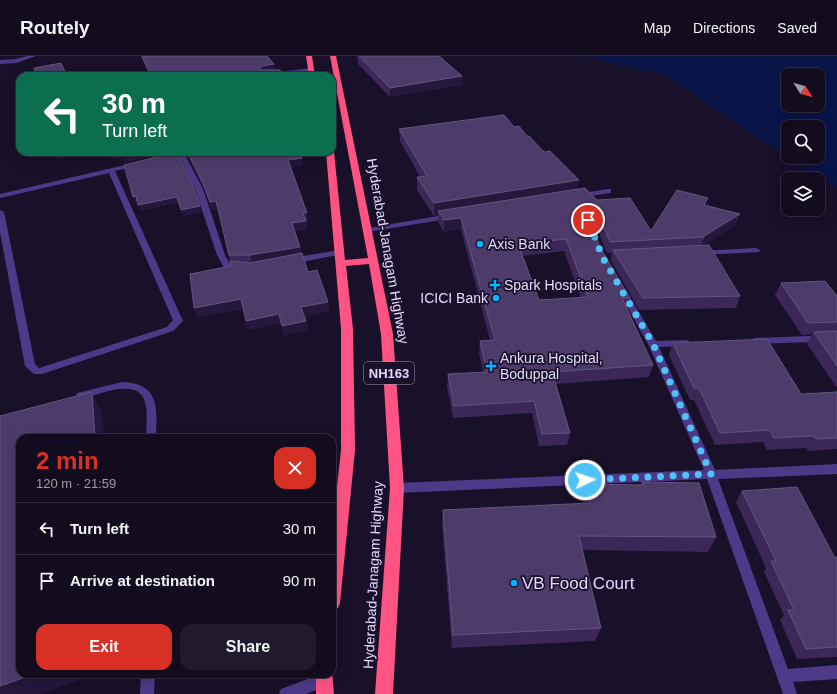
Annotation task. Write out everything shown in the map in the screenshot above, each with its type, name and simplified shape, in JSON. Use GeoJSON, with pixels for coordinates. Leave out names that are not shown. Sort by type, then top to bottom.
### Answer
{"type":"FeatureCollection","features":[{"type":"Feature","properties":{"kind":"highway"},"geometry":{"type":"LineString","coordinates":[[309,56],[311,72]]}},
{"type":"Feature","properties":{"kind":"highway","name":"Hyderabad-Janagam Highway"},"geometry":{"type":"LineString","coordinates":[[333,56],[374,260],[387,334],[397,488],[384,694]]}},
{"type":"Feature","properties":{"kind":"highway","name":"NH163"},"geometry":{"type":"LineString","coordinates":[[330,156],[347,329],[348,450],[336,565]]}},
{"type":"Feature","properties":{"kind":"highway"},"geometry":{"type":"LineString","coordinates":[[341,258],[374,260]]}},
{"type":"Feature","properties":{"kind":"street"},"geometry":{"type":"LineString","coordinates":[[0,62],[16,61],[32,56]]}},
{"type":"Feature","properties":{"kind":"street"},"geometry":{"type":"LineString","coordinates":[[181,156],[199,189],[221,255],[227,266],[252,268]]}},
{"type":"Feature","properties":{"kind":"street"},"geometry":{"type":"LineString","coordinates":[[0,196],[146,162]]}},
{"type":"Feature","properties":{"kind":"street"},"geometry":{"type":"LineString","coordinates":[[0,212],[30,366],[38,372],[170,329],[178,321],[111,170]]}},
{"type":"Feature","properties":{"kind":"street"},"geometry":{"type":"LineString","coordinates":[[570,197],[608,191]]}},
{"type":"Feature","properties":{"kind":"street"},"geometry":{"type":"LineString","coordinates":[[368,230],[461,215]]}},
{"type":"Feature","properties":{"kind":"street"},"geometry":{"type":"LineString","coordinates":[[695,253],[756,250]]}},
{"type":"Feature","properties":{"kind":"street"},"geometry":{"type":"LineString","coordinates":[[281,263],[341,258]]}},
{"type":"Feature","properties":{"kind":"street"},"geometry":{"type":"LineString","coordinates":[[618,284],[653,344],[711,474],[790,694]]}},
{"type":"Feature","properties":{"kind":"street"},"geometry":{"type":"LineString","coordinates":[[745,341],[837,338]]}},
{"type":"Feature","properties":{"kind":"street"},"geometry":{"type":"LineString","coordinates":[[653,344],[699,342]]}},
{"type":"Feature","properties":{"kind":"street"},"geometry":{"type":"LineString","coordinates":[[68,400],[121,384],[135,385],[145,392],[151,405],[151,434]]}},
{"type":"Feature","properties":{"kind":"street"},"geometry":{"type":"LineString","coordinates":[[397,488],[837,469]]}},
{"type":"Feature","properties":{"kind":"street"},"geometry":{"type":"LineString","coordinates":[[784,676],[837,672]]}},
{"type":"Feature","properties":{"kind":"street"},"geometry":{"type":"LineString","coordinates":[[147,694],[148,678]]}},
{"type":"Feature","properties":{"kind":"street"},"geometry":{"type":"LineString","coordinates":[[286,694],[324,683]]}},
{"type":"Feature","properties":{"kind":"shaded area"},"geometry":{"type":"Polygon","coordinates":[[[582,56],[837,56],[837,186],[825,182],[825,172],[810,172],[798,164],[825,164],[825,120],[781,120],[781,153],[665,75],[582,56]]]}},
{"type":"Feature","properties":{"kind":"building"},"geometry":{"type":"Polygon","coordinates":[[[142,56],[267,56],[274,64],[262,66],[259,70],[280,70],[282,72],[149,72],[142,56]]]}},
{"type":"Feature","properties":{"kind":"building"},"geometry":{"type":"Polygon","coordinates":[[[359,56],[439,56],[462,76],[390,88],[359,56]]]}},
{"type":"Feature","properties":{"kind":"building"},"geometry":{"type":"Polygon","coordinates":[[[61,63],[65,72],[35,72],[34,68],[61,63]]]}},
{"type":"Feature","properties":{"kind":"building"},"geometry":{"type":"Polygon","coordinates":[[[504,115],[514,127],[519,126],[544,152],[550,151],[579,180],[434,203],[417,177],[427,176],[399,129],[504,115]]]}},
{"type":"Feature","properties":{"kind":"building"},"geometry":{"type":"Polygon","coordinates":[[[161,156],[179,156],[200,206],[181,210],[177,197],[138,205],[136,196],[133,197],[124,165],[161,156]]]}},
{"type":"Feature","properties":{"kind":"building"},"geometry":{"type":"Polygon","coordinates":[[[190,156],[301,156],[302,158],[288,160],[307,213],[303,213],[306,221],[292,223],[300,247],[250,255],[229,255],[216,201],[210,202],[190,156]]]}},
{"type":"Feature","properties":{"kind":"building"},"geometry":{"type":"Polygon","coordinates":[[[585,188],[597,200],[630,198],[651,231],[677,190],[708,198],[704,205],[740,214],[704,237],[610,242],[595,206],[586,206],[585,209],[600,247],[630,298],[622,298],[653,365],[552,372],[570,433],[542,434],[534,401],[454,406],[448,374],[487,372],[480,341],[495,340],[461,218],[444,220],[438,211],[585,188]],[[566,239],[518,244],[539,300],[588,297],[566,239]]]}},
{"type":"Feature","properties":{"kind":"building"},"geometry":{"type":"Polygon","coordinates":[[[709,245],[740,296],[643,298],[613,250],[709,245]]]}},
{"type":"Feature","properties":{"kind":"building"},"geometry":{"type":"Polygon","coordinates":[[[302,253],[308,272],[317,270],[328,302],[301,307],[306,321],[282,326],[279,314],[246,321],[241,299],[194,308],[190,274],[231,266],[230,261],[250,263],[302,253]]]}},
{"type":"Feature","properties":{"kind":"building"},"geometry":{"type":"Polygon","coordinates":[[[825,281],[837,296],[837,322],[808,323],[781,283],[825,281]]]}},
{"type":"Feature","properties":{"kind":"building"},"geometry":{"type":"Polygon","coordinates":[[[837,331],[837,366],[814,332],[837,331]]]}},
{"type":"Feature","properties":{"kind":"building"},"geometry":{"type":"Polygon","coordinates":[[[767,339],[801,394],[837,392],[837,438],[816,439],[814,436],[774,438],[770,430],[720,433],[699,388],[694,388],[673,343],[767,339]]]}},
{"type":"Feature","properties":{"kind":"building"},"geometry":{"type":"Polygon","coordinates":[[[92,392],[95,434],[16,434],[16,678],[23,678],[0,686],[0,416],[92,392]]]}},
{"type":"Feature","properties":{"kind":"building","name":"VB Food Court"},"geometry":{"type":"Polygon","coordinates":[[[642,482],[699,483],[716,537],[579,536],[601,628],[453,635],[443,510],[590,503],[587,484],[643,485],[642,482]]]}},
{"type":"Feature","properties":{"kind":"building"},"geometry":{"type":"Polygon","coordinates":[[[797,487],[835,558],[837,557],[837,647],[806,649],[788,610],[794,610],[771,561],[776,561],[742,491],[797,487]]]}},
{"type":"Feature","properties":{"kind":"place","name":"Axis Bank"},"geometry":{"type":"Point","coordinates":[480,244]}},
{"type":"Feature","properties":{"kind":"place","name":"Spark Hospitals"},"geometry":{"type":"Point","coordinates":[495,285]}},
{"type":"Feature","properties":{"kind":"place","name":"ICICI Bank"},"geometry":{"type":"Point","coordinates":[496,298]}},
{"type":"Feature","properties":{"kind":"place","name":"Ankura Hospital, Boduppal"},"geometry":{"type":"Point","coordinates":[491,366]}},
{"type":"Feature","properties":{"kind":"place","name":"VB Food Court"},"geometry":{"type":"Point","coordinates":[514,583]}},
{"type":"Feature","properties":{"kind":"route"},"geometry":{"type":"LineString","coordinates":[[585,480],[711,474],[653,344],[603,258],[588,220]]}}]}
